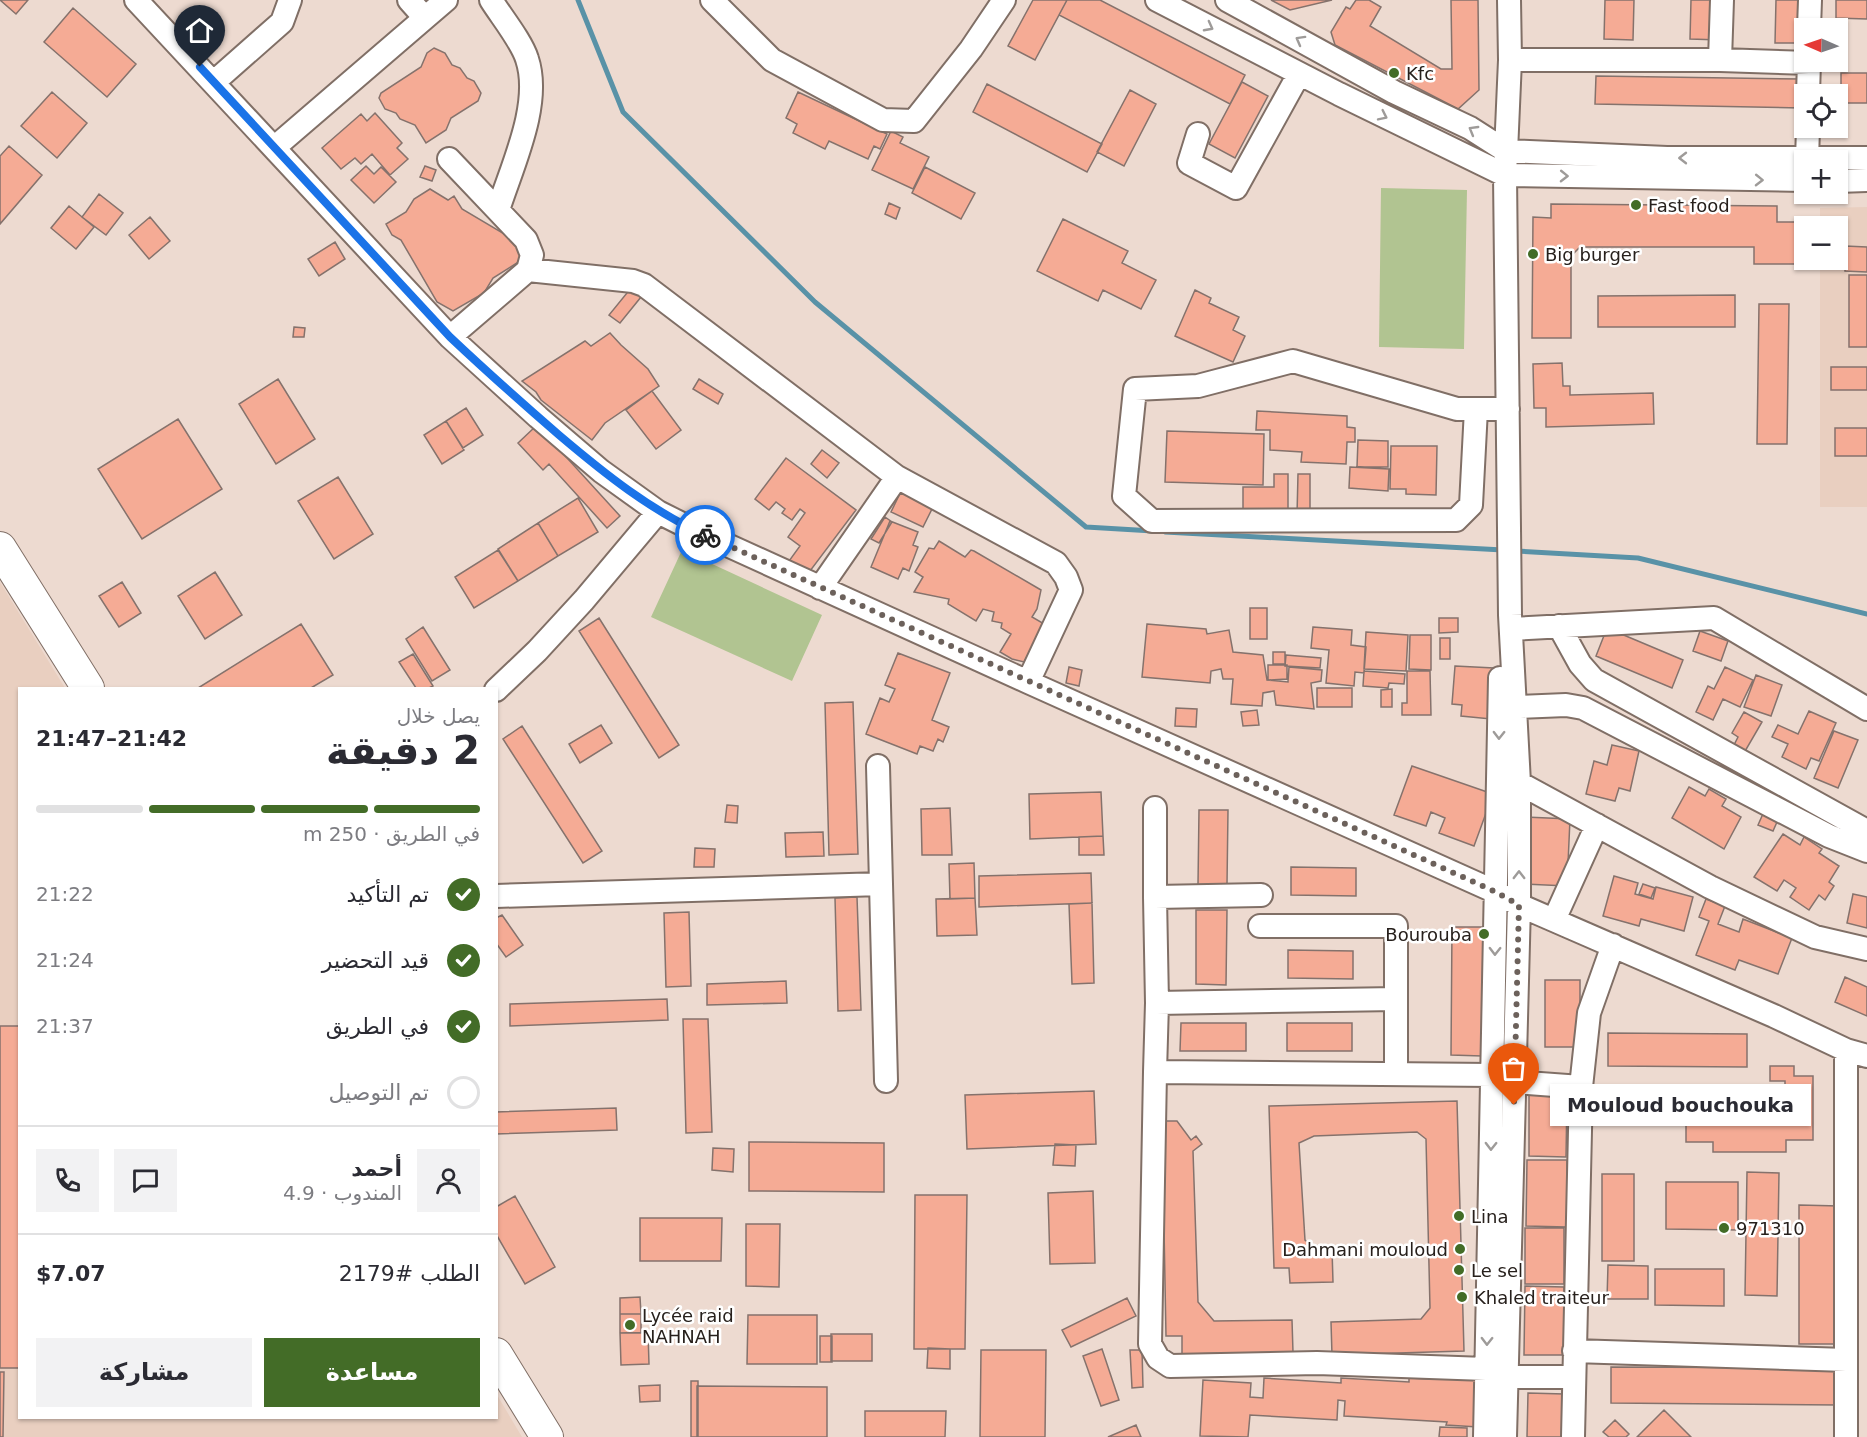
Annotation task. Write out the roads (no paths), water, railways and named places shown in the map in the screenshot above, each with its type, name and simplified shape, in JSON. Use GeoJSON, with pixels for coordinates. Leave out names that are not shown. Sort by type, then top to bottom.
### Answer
{"type":"FeatureCollection","features":[{"type":"Feature","properties":{"kind":"street"},"geometry":{"type":"LineString","coordinates":[[214,82],[282,22],[290,0]]}},
{"type":"Feature","properties":{"kind":"street"},"geometry":{"type":"LineString","coordinates":[[409,0],[425,18]]}},
{"type":"Feature","properties":{"kind":"street"},"geometry":{"type":"LineString","coordinates":[[275,147],[446,0]]}},
{"type":"Feature","properties":{"kind":"street"},"geometry":{"type":"LineString","coordinates":[[492,0],[527,57],[532,83],[530,110],[498,210]]}},
{"type":"Feature","properties":{"kind":"street"},"geometry":{"type":"LineString","coordinates":[[712,0],[772,60],[883,120],[914,121],[971,49],[1004,0]]}},
{"type":"Feature","properties":{"kind":"street"},"geometry":{"type":"LineString","coordinates":[[1157,0],[1299,74],[1505,175],[1794,180]]}},
{"type":"Feature","properties":{"kind":"street"},"geometry":{"type":"LineString","coordinates":[[1227,0],[1394,92],[1470,128],[1506,151],[1667,158],[1794,159]]}},
{"type":"Feature","properties":{"kind":"street"},"geometry":{"type":"LineString","coordinates":[[1485,1437],[1496,1373],[1514,1082],[1519,905],[1519,783],[1510,622],[1505,175],[1510,60],[1509,0]]}},
{"type":"Feature","properties":{"kind":"street"},"geometry":{"type":"LineString","coordinates":[[1720,60],[1722,0]]}},
{"type":"Feature","properties":{"kind":"street"},"geometry":{"type":"LineString","coordinates":[[1809,18],[1810,0]]}},
{"type":"Feature","properties":{"kind":"street"},"geometry":{"type":"LineString","coordinates":[[142,2],[450,337],[529,410],[601,471],[658,512],[820,588],[1496,892],[1519,905],[1857,1053],[1846,1360],[1846,1437]]}},
{"type":"Feature","properties":{"kind":"street"},"geometry":{"type":"LineString","coordinates":[[1510,60],[1794,62]]}},
{"type":"Feature","properties":{"kind":"street"},"geometry":{"type":"LineString","coordinates":[[1198,134],[1189,163],[1236,188],[1299,74]]}},
{"type":"Feature","properties":{"kind":"street"},"geometry":{"type":"LineString","coordinates":[[1848,158],[1867,158]]}},
{"type":"Feature","properties":{"kind":"street"},"geometry":{"type":"LineString","coordinates":[[449,159],[526,240],[532,255],[528,270],[450,337]]}},
{"type":"Feature","properties":{"kind":"street"},"geometry":{"type":"LineString","coordinates":[[1848,181],[1867,180]]}},
{"type":"Feature","properties":{"kind":"street"},"geometry":{"type":"LineString","coordinates":[[528,270],[633,281],[644,285],[897,477],[1056,563],[1066,577],[1071,590],[1028,682]]}},
{"type":"Feature","properties":{"kind":"street"},"geometry":{"type":"LineString","coordinates":[[1476,409],[1471,505],[1456,520],[1152,521],[1124,496],[1136,389],[1198,386],[1293,361],[1457,409],[1476,409],[1508,409]]}},
{"type":"Feature","properties":{"kind":"street"},"geometry":{"type":"LineString","coordinates":[[820,588],[897,477]]}},
{"type":"Feature","properties":{"kind":"street"},"geometry":{"type":"LineString","coordinates":[[498,688],[537,651],[584,600],[658,512]]}},
{"type":"Feature","properties":{"kind":"street"},"geometry":{"type":"LineString","coordinates":[[0,548],[87,687]]}},
{"type":"Feature","properties":{"kind":"street"},"geometry":{"type":"LineString","coordinates":[[1510,622],[1559,626],[1714,618],[1867,708]]}},
{"type":"Feature","properties":{"kind":"street"},"geometry":{"type":"LineString","coordinates":[[1505,1437],[1496,1373],[1493,1075],[1500,647],[1510,622]]}},
{"type":"Feature","properties":{"kind":"street"},"geometry":{"type":"LineString","coordinates":[[1559,626],[1580,664],[1594,680],[1867,831]]}},
{"type":"Feature","properties":{"kind":"street"},"geometry":{"type":"LineString","coordinates":[[1515,707],[1566,705],[1583,708],[1829,836],[1867,851]]}},
{"type":"Feature","properties":{"kind":"street"},"geometry":{"type":"LineString","coordinates":[[879,766],[886,1081]]}},
{"type":"Feature","properties":{"kind":"street"},"geometry":{"type":"LineString","coordinates":[[1519,783],[1710,886],[1815,937],[1867,949]]}},
{"type":"Feature","properties":{"kind":"street"},"geometry":{"type":"LineString","coordinates":[[1155,808],[1156,1003],[1150,1344],[1158,1358],[1170,1366],[1317,1363],[1574,1377]]}},
{"type":"Feature","properties":{"kind":"street"},"geometry":{"type":"LineString","coordinates":[[1554,920],[1597,825]]}},
{"type":"Feature","properties":{"kind":"street"},"geometry":{"type":"LineString","coordinates":[[498,896],[881,884]]}},
{"type":"Feature","properties":{"kind":"street"},"geometry":{"type":"LineString","coordinates":[[1155,897],[1261,895]]}},
{"type":"Feature","properties":{"kind":"street"},"geometry":{"type":"LineString","coordinates":[[1260,926],[1396,926],[1396,1074]]}},
{"type":"Feature","properties":{"kind":"street"},"geometry":{"type":"LineString","coordinates":[[1573,1437],[1581,1087],[1588,1013],[1613,945]]}},
{"type":"Feature","properties":{"kind":"street"},"geometry":{"type":"LineString","coordinates":[[1156,1003],[1396,999]]}},
{"type":"Feature","properties":{"kind":"street"},"geometry":{"type":"LineString","coordinates":[[1155,1072],[1493,1075]]}},
{"type":"Feature","properties":{"kind":"street"},"geometry":{"type":"LineString","coordinates":[[1514,1082],[1581,1087]]}},
{"type":"Feature","properties":{"kind":"street"},"geometry":{"type":"LineString","coordinates":[[1574,1351],[1846,1360]]}},
{"type":"Feature","properties":{"kind":"street"},"geometry":{"type":"LineString","coordinates":[[498,1357],[547,1437]]}},
{"type":"Feature","properties":{"kind":"waterway"},"geometry":{"type":"LineString","coordinates":[[578,0],[623,112],[815,302],[1086,527],[1153,531]]}},
{"type":"Feature","properties":{"kind":"waterway"},"geometry":{"type":"LineString","coordinates":[[1165,532],[1503,550]]}},
{"type":"Feature","properties":{"kind":"waterway"},"geometry":{"type":"LineString","coordinates":[[1516,551],[1638,558],[1867,614]]}},
{"type":"Feature","properties":{"kind":"place","name":"Kfc"},"geometry":{"type":"Point","coordinates":[1394,73]}},
{"type":"Feature","properties":{"kind":"place","name":"Fast food"},"geometry":{"type":"Point","coordinates":[1636,205]}},
{"type":"Feature","properties":{"kind":"place","name":"Big burger"},"geometry":{"type":"Point","coordinates":[1533,254]}},
{"type":"Feature","properties":{"kind":"place","name":"Bourouba"},"geometry":{"type":"Point","coordinates":[1484,934]}},
{"type":"Feature","properties":{"kind":"place","name":"Mouloud bouchouka"},"geometry":{"type":"Point","coordinates":[1514,1105]}},
{"type":"Feature","properties":{"kind":"place","name":"Lina"},"geometry":{"type":"Point","coordinates":[1459,1216]}},
{"type":"Feature","properties":{"kind":"place","name":"971310"},"geometry":{"type":"Point","coordinates":[1724,1228]}},
{"type":"Feature","properties":{"kind":"place","name":"Dahmani mouloud"},"geometry":{"type":"Point","coordinates":[1460,1249]}},
{"type":"Feature","properties":{"kind":"place","name":"Le sel"},"geometry":{"type":"Point","coordinates":[1459,1270]}},
{"type":"Feature","properties":{"kind":"place","name":"Khaled traiteur"},"geometry":{"type":"Point","coordinates":[1462,1297]}},
{"type":"Feature","properties":{"kind":"place","name":"Lycée raid NAHNAH"},"geometry":{"type":"Point","coordinates":[630,1325]}}]}
